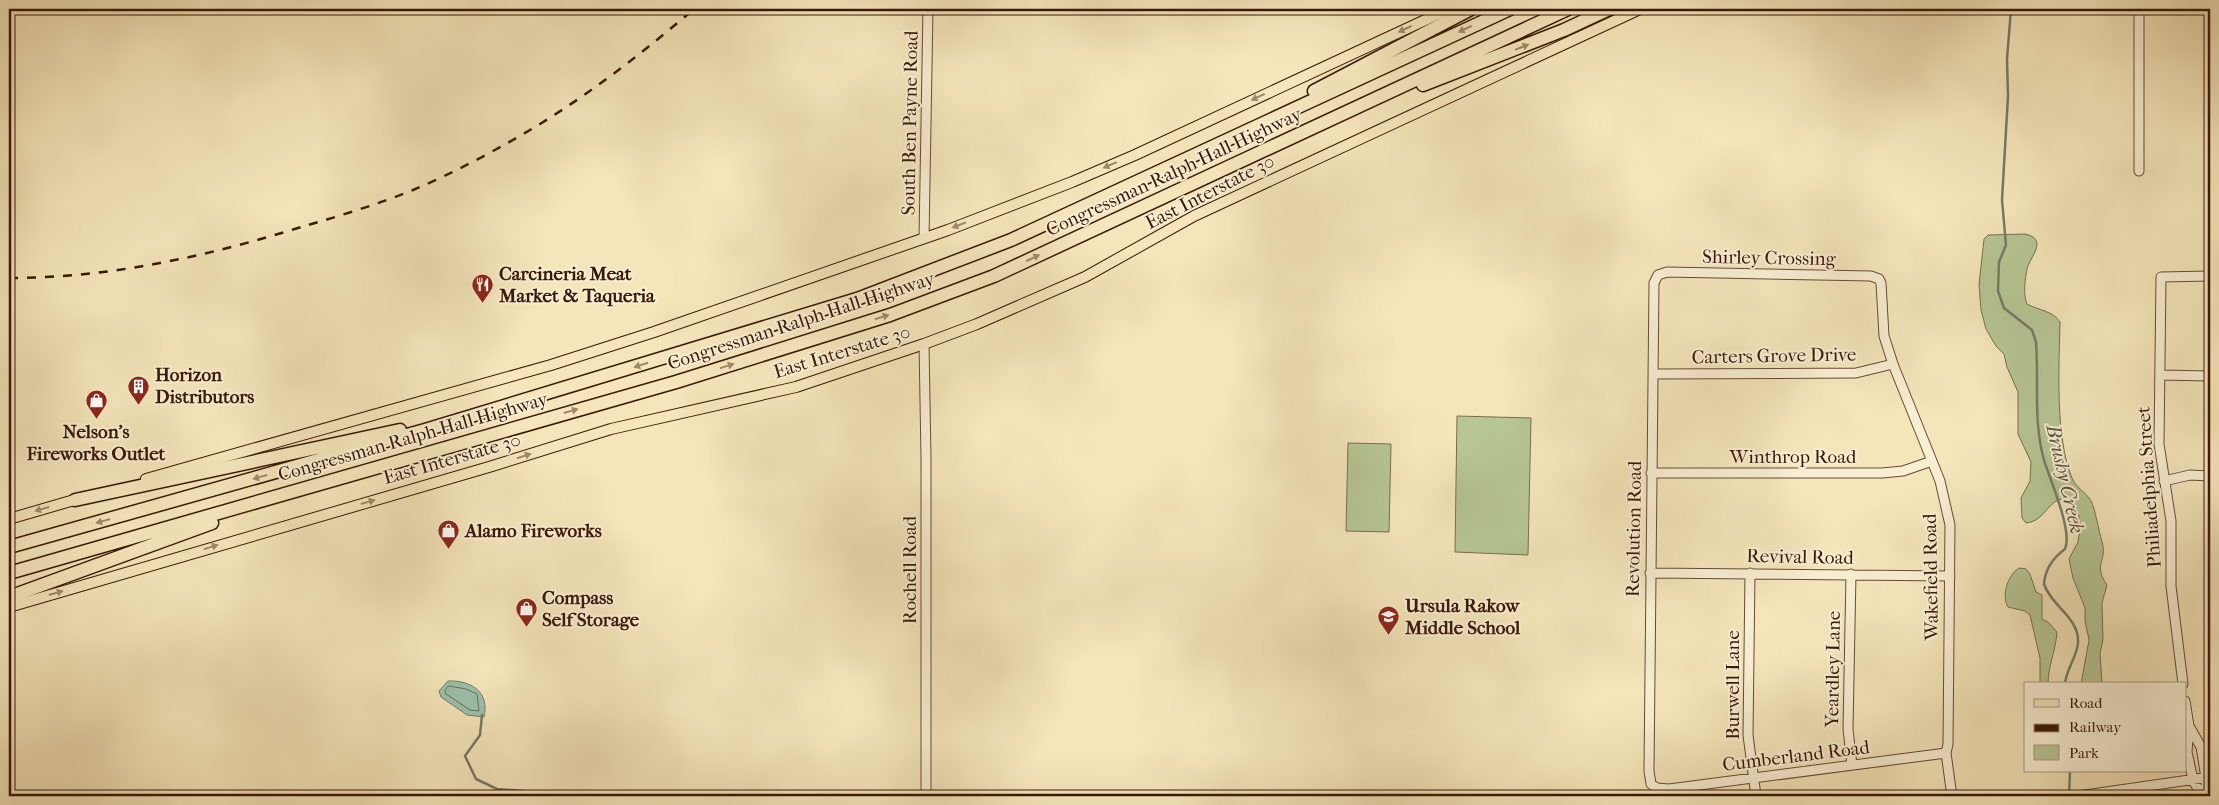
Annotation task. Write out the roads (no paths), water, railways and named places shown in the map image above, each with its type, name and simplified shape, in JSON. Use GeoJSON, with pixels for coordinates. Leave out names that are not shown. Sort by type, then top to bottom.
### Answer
{"type":"FeatureCollection","features":[{"type":"Feature","properties":{"kind":"highway"},"geometry":{"type":"LineString","coordinates":[[1097,200],[1471,9]]}},
{"type":"Feature","properties":{"kind":"highway","name":"Congressman Ralph Hall Highway"},"geometry":{"type":"LineString","coordinates":[[9,547],[424,430],[857,299],[1010,240],[1510,9]]}},
{"type":"Feature","properties":{"kind":"highway","name":"Congressman Ralph Hall Highway"},"geometry":{"type":"LineString","coordinates":[[9,573],[676,382],[890,315],[994,276],[1568,9]]}},
{"type":"Feature","properties":{"kind":"highway"},"geometry":{"type":"LineString","coordinates":[[1362,106],[1461,71],[1564,30],[1609,9]]}},
{"type":"Feature","properties":{"kind":"highway"},"geometry":{"type":"LineString","coordinates":[[75,500],[396,430],[424,430]]}},
{"type":"Feature","properties":{"kind":"highway"},"geometry":{"type":"LineString","coordinates":[[9,597],[322,482]]}},
{"type":"Feature","properties":{"kind":"main road"},"geometry":{"type":"LineString","coordinates":[[9,519],[551,365],[654,332],[924,238],[1063,185],[1135,155],[1450,9]]}},
{"type":"Feature","properties":{"kind":"main road","name":"East Interstate 30"},"geometry":{"type":"LineString","coordinates":[[9,607],[489,467],[611,429],[796,387],[924,344],[984,322],[1086,277],[1194,216],[1640,9]]}},
{"type":"Feature","properties":{"kind":"street","name":"South Ben Payne Road"},"geometry":{"type":"LineString","coordinates":[[924,238],[928,9]]}},
{"type":"Feature","properties":{"kind":"street"},"geometry":{"type":"LineString","coordinates":[[2139,9],[2140,171]]}},
{"type":"Feature","properties":{"kind":"street","name":"Shirley Crossing"},"geometry":{"type":"LineString","coordinates":[[1658,275],[1667,272],[1871,276],[1879,279]]}},
{"type":"Feature","properties":{"kind":"street","name":"Revolution Road"},"geometry":{"type":"LineString","coordinates":[[1651,784],[1649,771],[1651,473],[1654,284],[1658,275]]}},
{"type":"Feature","properties":{"kind":"street","name":"Philiadelphia Street"},"geometry":{"type":"LineString","coordinates":[[2183,682],[2173,607],[2171,521],[2159,444],[2161,277],[2210,276]]}},
{"type":"Feature","properties":{"kind":"street","name":"Wakefield Road"},"geometry":{"type":"LineString","coordinates":[[1879,279],[1882,288],[1884,336],[1893,364],[1944,494],[1950,525],[1948,744],[1946,753],[1952,796]]}},
{"type":"Feature","properties":{"kind":"street","name":"Rochell Road"},"geometry":{"type":"LineString","coordinates":[[924,344],[926,796]]}},
{"type":"Feature","properties":{"kind":"street","name":"Carters Grove Drive"},"geometry":{"type":"LineString","coordinates":[[1654,374],[1856,373],[1893,364]]}},
{"type":"Feature","properties":{"kind":"street"},"geometry":{"type":"LineString","coordinates":[[2160,375],[2210,376]]}},
{"type":"Feature","properties":{"kind":"street","name":"Winthrop Road"},"geometry":{"type":"LineString","coordinates":[[1651,473],[1888,473],[1903,471],[1932,461]]}},
{"type":"Feature","properties":{"kind":"street"},"geometry":{"type":"LineString","coordinates":[[2164,481],[2190,475],[2210,476]]}},
{"type":"Feature","properties":{"kind":"street","name":"Revival Road"},"geometry":{"type":"LineString","coordinates":[[1650,573],[1950,576]]}},
{"type":"Feature","properties":{"kind":"street","name":"Burwell Lane"},"geometry":{"type":"LineString","coordinates":[[1750,573],[1748,735],[1756,796]]}},
{"type":"Feature","properties":{"kind":"street","name":"Yeardley Lane"},"geometry":{"type":"LineString","coordinates":[[1851,574],[1848,730],[1852,765]]}},
{"type":"Feature","properties":{"kind":"street"},"geometry":{"type":"LineString","coordinates":[[2186,709],[2188,726],[2187,752],[2193,780],[2202,796]]}},
{"type":"Feature","properties":{"kind":"street"},"geometry":{"type":"LineString","coordinates":[[2188,726],[2201,747],[2208,778],[2206,796]]}},
{"type":"Feature","properties":{"kind":"street","name":"Cumberland Road"},"geometry":{"type":"LineString","coordinates":[[1651,784],[1657,788],[1669,789],[1946,753]]}},
{"type":"Feature","properties":{"kind":"street"},"geometry":{"type":"LineString","coordinates":[[2078,796],[2208,778]]}},
{"type":"Feature","properties":{"kind":"water"},"geometry":{"type":"Polygon","coordinates":[[[448,681],[464,683],[477,689],[484,701],[484,717],[467,715],[441,697],[439,691],[448,681]]]}},
{"type":"Feature","properties":{"kind":"waterway","name":"Brushy Creek"},"geometry":{"type":"LineString","coordinates":[[2011,9],[2007,59],[2008,96],[2002,200],[2006,245],[1999,262],[1998,291],[2004,308],[2032,330],[2036,342],[2037,416],[2041,445],[2063,518],[2067,541],[2065,549],[2053,560],[2048,569],[2044,584],[2053,599],[2075,626],[2078,643],[2065,682]]}},
{"type":"Feature","properties":{"kind":"waterway"},"geometry":{"type":"LineString","coordinates":[[482,715],[480,735],[465,756],[476,779],[497,789],[548,793],[550,796]]}},
{"type":"Feature","properties":{"kind":"waterway","name":"Brushy Creek"},"geometry":{"type":"LineString","coordinates":[[2069,796],[2070,772]]}},
{"type":"Feature","properties":{"kind":"railway"},"geometry":{"type":"LineString","coordinates":[[9,278],[46,277],[119,270],[191,257],[327,220],[413,190],[478,159],[560,111],[620,69],[694,9]]}},
{"type":"Feature","properties":{"kind":"place","name":"Carcineria Meat Market & Taqueria"},"geometry":{"type":"Point","coordinates":[483,304]}},
{"type":"Feature","properties":{"kind":"place","name":"Horizon Distributors"},"geometry":{"type":"Point","coordinates":[139,405]}},
{"type":"Feature","properties":{"kind":"place","name":"Nelson's Fireworks Outlet"},"geometry":{"type":"Point","coordinates":[96,420]}},
{"type":"Feature","properties":{"kind":"place","name":"Alamo Fireworks"},"geometry":{"type":"Point","coordinates":[449,550]}},
{"type":"Feature","properties":{"kind":"place","name":"Compass Self Storage"},"geometry":{"type":"Point","coordinates":[526,628]}},
{"type":"Feature","properties":{"kind":"place","name":"Ursula Rakow Middle School"},"geometry":{"type":"Point","coordinates":[1389,636]}}]}
